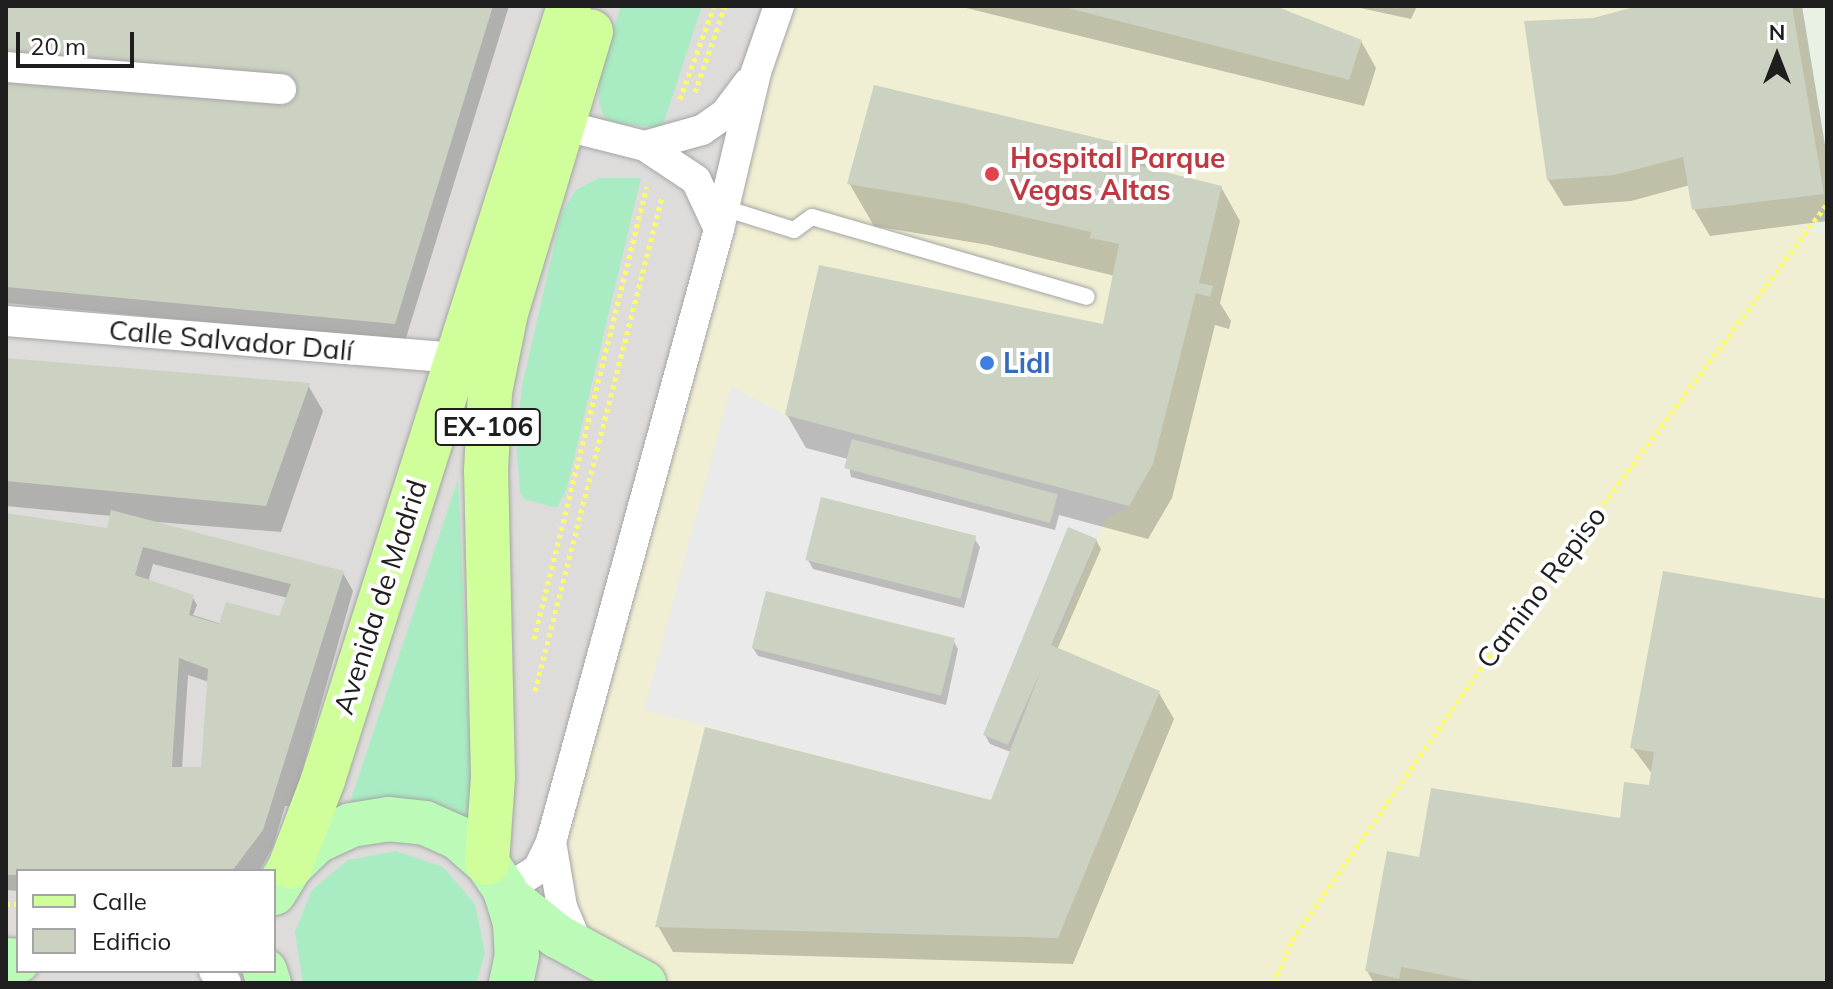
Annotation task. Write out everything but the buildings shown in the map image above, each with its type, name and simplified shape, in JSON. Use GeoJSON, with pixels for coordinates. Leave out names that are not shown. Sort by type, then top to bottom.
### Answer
{"type":"FeatureCollection","features":[{"type":"Feature","properties":{"kind":"main road","name":"Avenida de Madrid"},"geometry":{"type":"LineString","coordinates":[[499,883],[493,777],[486,471],[490,392],[548,121],[569,6]]}},
{"type":"Feature","properties":{"kind":"main road","name":"Avenida de Madrid"},"geometry":{"type":"LineString","coordinates":[[282,880],[323,780],[456,358],[548,121],[599,6]]}},
{"type":"Feature","properties":{"kind":"main road"},"geometry":{"type":"LineString","coordinates":[[282,880],[317,841],[351,825],[388,819],[425,823],[447,833],[499,883],[580,950],[644,983]]}},
{"type":"Feature","properties":{"kind":"main road"},"geometry":{"type":"LineString","coordinates":[[499,883],[517,955],[511,983]]}},
{"type":"Feature","properties":{"kind":"street"},"geometry":{"type":"LineString","coordinates":[[499,883],[538,869],[551,842],[722,218],[756,72],[779,6]]}},
{"type":"Feature","properties":{"kind":"street"},"geometry":{"type":"LineString","coordinates":[[6,67],[281,89]]}},
{"type":"Feature","properties":{"kind":"street"},"geometry":{"type":"LineString","coordinates":[[663,148],[702,130],[725,114],[756,72]]}},
{"type":"Feature","properties":{"kind":"street"},"geometry":{"type":"LineString","coordinates":[[548,121],[663,148],[696,180],[722,218]]}},
{"type":"Feature","properties":{"kind":"street","name":"Calle Salvador Dalí"},"geometry":{"type":"LineString","coordinates":[[6,321],[456,358]]}},
{"type":"Feature","properties":{"kind":"street"},"geometry":{"type":"LineString","coordinates":[[551,842],[562,907],[580,950]]}},
{"type":"Feature","properties":{"kind":"lane"},"geometry":{"type":"LineString","coordinates":[[722,218],[794,230],[812,217],[1087,297]]}},
{"type":"Feature","properties":{"kind":"path"},"geometry":{"type":"LineString","coordinates":[[532,648],[663,148],[714,6]]}},
{"type":"Feature","properties":{"kind":"path"},"geometry":{"type":"LineString","coordinates":[[532,703],[663,148],[725,6]]}},
{"type":"Feature","properties":{"kind":"path","name":"Camino Repiso"},"geometry":{"type":"LineString","coordinates":[[1274,983],[1292,940],[1484,664],[1827,204]]}},
{"type":"Feature","properties":{"kind":"shaded area"},"geometry":{"type":"Polygon","coordinates":[[[6,6],[827,6],[669,983],[6,983],[6,6]]]}},
{"type":"Feature","properties":{"kind":"shaded area"},"geometry":{"type":"Polygon","coordinates":[[[779,6],[1800,6],[1827,167],[1827,204],[1807,231],[1827,234],[1827,983],[644,983],[604,964],[555,878],[779,6]]]}},
{"type":"Feature","properties":{"kind":"shaded area"},"geometry":{"type":"Polygon","coordinates":[[[731,386],[785,415],[1129,506],[1105,520],[991,800],[644,710],[731,386]]]}},
{"type":"Feature","properties":{"kind":"green space"},"geometry":{"type":"Polygon","coordinates":[[[621,6],[702,6],[662,128],[607,122],[599,104],[599,73],[621,6]]]}},
{"type":"Feature","properties":{"kind":"green space"},"geometry":{"type":"Polygon","coordinates":[[[599,178],[641,178],[567,488],[557,508],[524,499],[520,491],[516,441],[522,386],[562,212],[576,190],[599,178]]]}},
{"type":"Feature","properties":{"kind":"green space"},"geometry":{"type":"Polygon","coordinates":[[[458,479],[474,836],[347,811],[458,479]]]}},
{"type":"Feature","properties":{"kind":"green space"},"geometry":{"type":"Polygon","coordinates":[[[396,851],[443,867],[475,904],[485,953],[476,983],[303,983],[295,932],[312,890],[348,860],[396,851]]]}},
{"type":"Feature","properties":{"kind":"place","name":"Hospital Parque Vegas Altas"},"geometry":{"type":"Point","coordinates":[992,174]}},
{"type":"Feature","properties":{"kind":"place","name":"Lidl"},"geometry":{"type":"Point","coordinates":[987,363]}}]}
